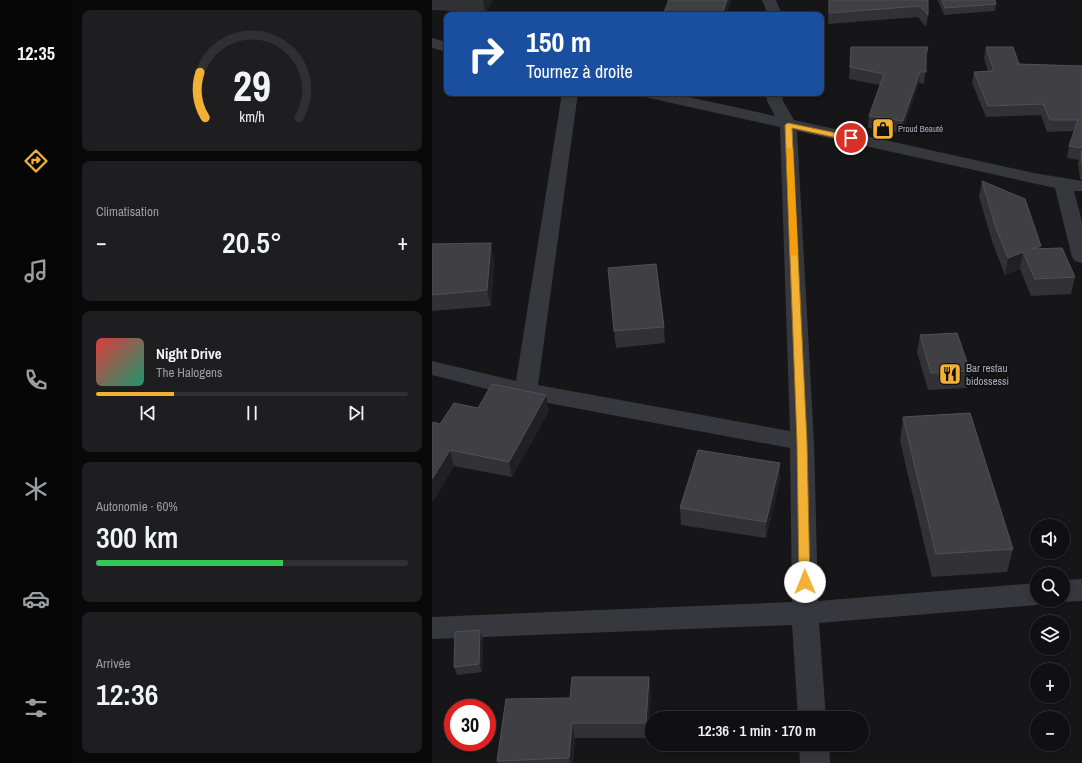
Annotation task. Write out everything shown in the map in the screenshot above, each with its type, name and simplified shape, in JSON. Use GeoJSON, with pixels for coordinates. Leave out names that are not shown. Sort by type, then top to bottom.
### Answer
{"type":"FeatureCollection","features":[{"type":"Feature","properties":{"kind":"street"},"geometry":{"type":"LineString","coordinates":[[769,0],[774,12]]}},
{"type":"Feature","properties":{"kind":"street"},"geometry":{"type":"LineString","coordinates":[[432,43],[444,46]]}},
{"type":"Feature","properties":{"kind":"street"},"geometry":{"type":"LineString","coordinates":[[526,392],[570,96]]}},
{"type":"Feature","properties":{"kind":"street"},"geometry":{"type":"LineString","coordinates":[[662,96],[788,125],[1063,184],[1082,186]]}},
{"type":"Feature","properties":{"kind":"street"},"geometry":{"type":"LineString","coordinates":[[774,96],[775,101],[788,125],[802,442],[805,613],[812,711]]}},
{"type":"Feature","properties":{"kind":"street"},"geometry":{"type":"LineString","coordinates":[[1063,184],[1082,257]]}},
{"type":"Feature","properties":{"kind":"street"},"geometry":{"type":"LineString","coordinates":[[432,368],[526,392],[802,442]]}},
{"type":"Feature","properties":{"kind":"street"},"geometry":{"type":"LineString","coordinates":[[1070,591],[1082,590]]}},
{"type":"Feature","properties":{"kind":"street"},"geometry":{"type":"LineString","coordinates":[[432,628],[805,613],[1030,595]]}},
{"type":"Feature","properties":{"kind":"street"},"geometry":{"type":"LineString","coordinates":[[814,751],[815,763]]}},
{"type":"Feature","properties":{"kind":"building"},"geometry":{"type":"Polygon","coordinates":[[[669,0],[727,0],[723,12],[664,12],[669,0]]]}},
{"type":"Feature","properties":{"kind":"building"},"geometry":{"type":"Polygon","coordinates":[[[829,0],[928,0],[928,15],[920,6],[829,13],[829,0]]]}},
{"type":"Feature","properties":{"kind":"building"},"geometry":{"type":"Polygon","coordinates":[[[942,0],[995,0],[996,4],[945,8],[942,0]]]}},
{"type":"Feature","properties":{"kind":"building"},"geometry":{"type":"Polygon","coordinates":[[[851,47],[928,47],[926,53],[926,72],[920,72],[903,121],[869,116],[884,74],[850,67],[851,47]]]}},
{"type":"Feature","properties":{"kind":"building"},"geometry":{"type":"Polygon","coordinates":[[[986,47],[1013,47],[1019,64],[1082,66],[1082,148],[1069,146],[1078,120],[1050,120],[1043,104],[988,106],[974,72],[994,71],[986,47]]]}},
{"type":"Feature","properties":{"kind":"building"},"geometry":{"type":"Polygon","coordinates":[[[982,181],[1025,199],[1041,246],[1032,249],[1062,248],[1075,277],[1035,279],[1023,252],[1008,258],[996,228],[982,181]]]}},
{"type":"Feature","properties":{"kind":"building"},"geometry":{"type":"Polygon","coordinates":[[[491,243],[487,290],[432,295],[432,244],[491,243]]]}},
{"type":"Feature","properties":{"kind":"building"},"geometry":{"type":"Polygon","coordinates":[[[656,264],[664,327],[614,331],[608,268],[656,264]]]}},
{"type":"Feature","properties":{"kind":"building"},"geometry":{"type":"Polygon","coordinates":[[[957,333],[970,371],[931,373],[920,335],[957,333]]]}},
{"type":"Feature","properties":{"kind":"building"},"geometry":{"type":"Polygon","coordinates":[[[492,384],[546,395],[509,462],[450,450],[432,479],[433,422],[440,424],[454,403],[478,408],[492,384]]]}},
{"type":"Feature","properties":{"kind":"building"},"geometry":{"type":"Polygon","coordinates":[[[970,413],[1013,549],[936,554],[903,417],[970,413]]]}},
{"type":"Feature","properties":{"kind":"building"},"geometry":{"type":"Polygon","coordinates":[[[698,450],[780,463],[766,522],[680,508],[698,450]]]}},
{"type":"Feature","properties":{"kind":"building"},"geometry":{"type":"Polygon","coordinates":[[[480,630],[479,664],[454,667],[455,632],[480,630]]]}},
{"type":"Feature","properties":{"kind":"building"},"geometry":{"type":"Polygon","coordinates":[[[572,677],[649,677],[645,723],[572,723],[569,758],[497,761],[506,699],[570,698],[572,677]]]}},
{"type":"Feature","properties":{"kind":"slow traffic"},"geometry":{"type":"LineString","coordinates":[[789,150],[794,254]]}},
{"type":"Feature","properties":{"kind":"place","name":"Proud Beauté"},"geometry":{"type":"Point","coordinates":[883,129]}},
{"type":"Feature","properties":{"kind":"place","name":"Bar restau bidossessi"},"geometry":{"type":"Point","coordinates":[950,374]}},
{"type":"Feature","properties":{"kind":"route"},"geometry":{"type":"LineString","coordinates":[[805,582],[802,442],[788,125],[851,138]]}}]}
